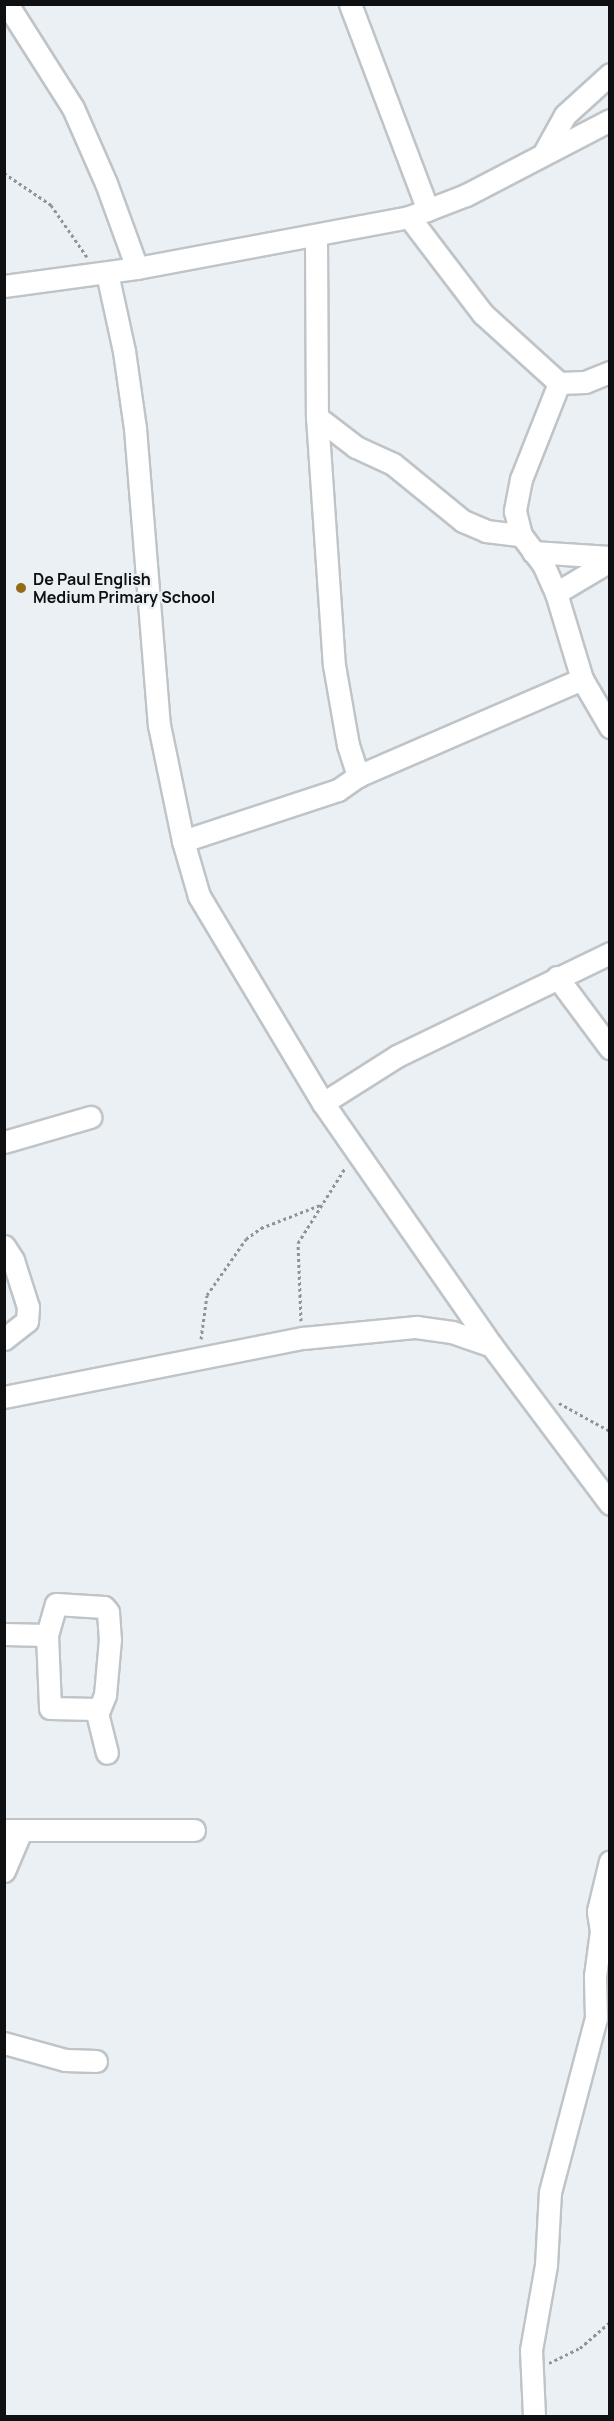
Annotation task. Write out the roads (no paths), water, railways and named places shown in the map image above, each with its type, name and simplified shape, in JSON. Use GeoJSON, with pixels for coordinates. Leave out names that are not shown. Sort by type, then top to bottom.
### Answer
{"type":"FeatureCollection","features":[{"type":"Feature","properties":{"kind":"street"},"geometry":{"type":"LineString","coordinates":[[7,4],[73,108],[106,183],[137,268]]}},
{"type":"Feature","properties":{"kind":"street"},"geometry":{"type":"LineString","coordinates":[[350,4],[418,214],[483,314],[559,383],[585,382],[609,372]]}},
{"type":"Feature","properties":{"kind":"street"},"geometry":{"type":"LineString","coordinates":[[545,151],[565,115],[609,74]]}},
{"type":"Feature","properties":{"kind":"street"},"geometry":{"type":"LineString","coordinates":[[4,286],[137,268],[316,237],[418,214],[484,186],[545,151],[609,120]]}},
{"type":"Feature","properties":{"kind":"street"},"geometry":{"type":"LineString","coordinates":[[316,237],[317,417],[334,665],[346,734],[358,776]]}},
{"type":"Feature","properties":{"kind":"street"},"geometry":{"type":"LineString","coordinates":[[102,273],[124,351],[135,428],[159,725],[183,841],[200,896],[323,1103],[353,1148],[492,1346],[609,1504]]}},
{"type":"Feature","properties":{"kind":"street"},"geometry":{"type":"LineString","coordinates":[[559,383],[521,479],[515,511],[527,543],[556,593],[582,679],[609,727]]}},
{"type":"Feature","properties":{"kind":"street"},"geometry":{"type":"LineString","coordinates":[[317,417],[356,447],[393,464],[463,521],[486,531],[527,543],[609,559]]}},
{"type":"Feature","properties":{"kind":"street"},"geometry":{"type":"LineString","coordinates":[[556,593],[609,559]]}},
{"type":"Feature","properties":{"kind":"street"},"geometry":{"type":"LineString","coordinates":[[183,841],[338,790],[358,776],[582,679]]}},
{"type":"Feature","properties":{"kind":"street"},"geometry":{"type":"LineString","coordinates":[[323,1103],[397,1056],[609,953]]}},
{"type":"Feature","properties":{"kind":"street"},"geometry":{"type":"LineString","coordinates":[[557,977],[609,1048]]}},
{"type":"Feature","properties":{"kind":"street"},"geometry":{"type":"LineString","coordinates":[[4,1142],[90,1117]]}},
{"type":"Feature","properties":{"kind":"street"},"geometry":{"type":"LineString","coordinates":[[4,1246],[13,1260],[28,1307],[27,1321],[4,1338]]}},
{"type":"Feature","properties":{"kind":"street"},"geometry":{"type":"LineString","coordinates":[[4,1397],[303,1338],[416,1327],[474,1337],[492,1346]]}},
{"type":"Feature","properties":{"kind":"street"},"geometry":{"type":"LineString","coordinates":[[98,1712],[105,1695],[108,1612],[89,1604],[56,1604],[51,1611],[47,1635],[50,1708],[94,1708],[98,1712],[107,1752]]}},
{"type":"Feature","properties":{"kind":"street"},"geometry":{"type":"LineString","coordinates":[[4,1634],[47,1635]]}},
{"type":"Feature","properties":{"kind":"street"},"geometry":{"type":"LineString","coordinates":[[4,1871],[13,1830],[194,1830]]}},
{"type":"Feature","properties":{"kind":"street"},"geometry":{"type":"LineString","coordinates":[[534,2416],[531,2376],[532,2332],[546,2265],[550,2192],[596,2018],[595,1976],[602,1931],[597,1911],[609,1861]]}},
{"type":"Feature","properties":{"kind":"street"},"geometry":{"type":"LineString","coordinates":[[4,2043],[65,2060],[96,2061]]}},
{"type":"Feature","properties":{"kind":"place","name":"De Paul English Medium Primary School"},"geometry":{"type":"Point","coordinates":[21,588]}}]}
